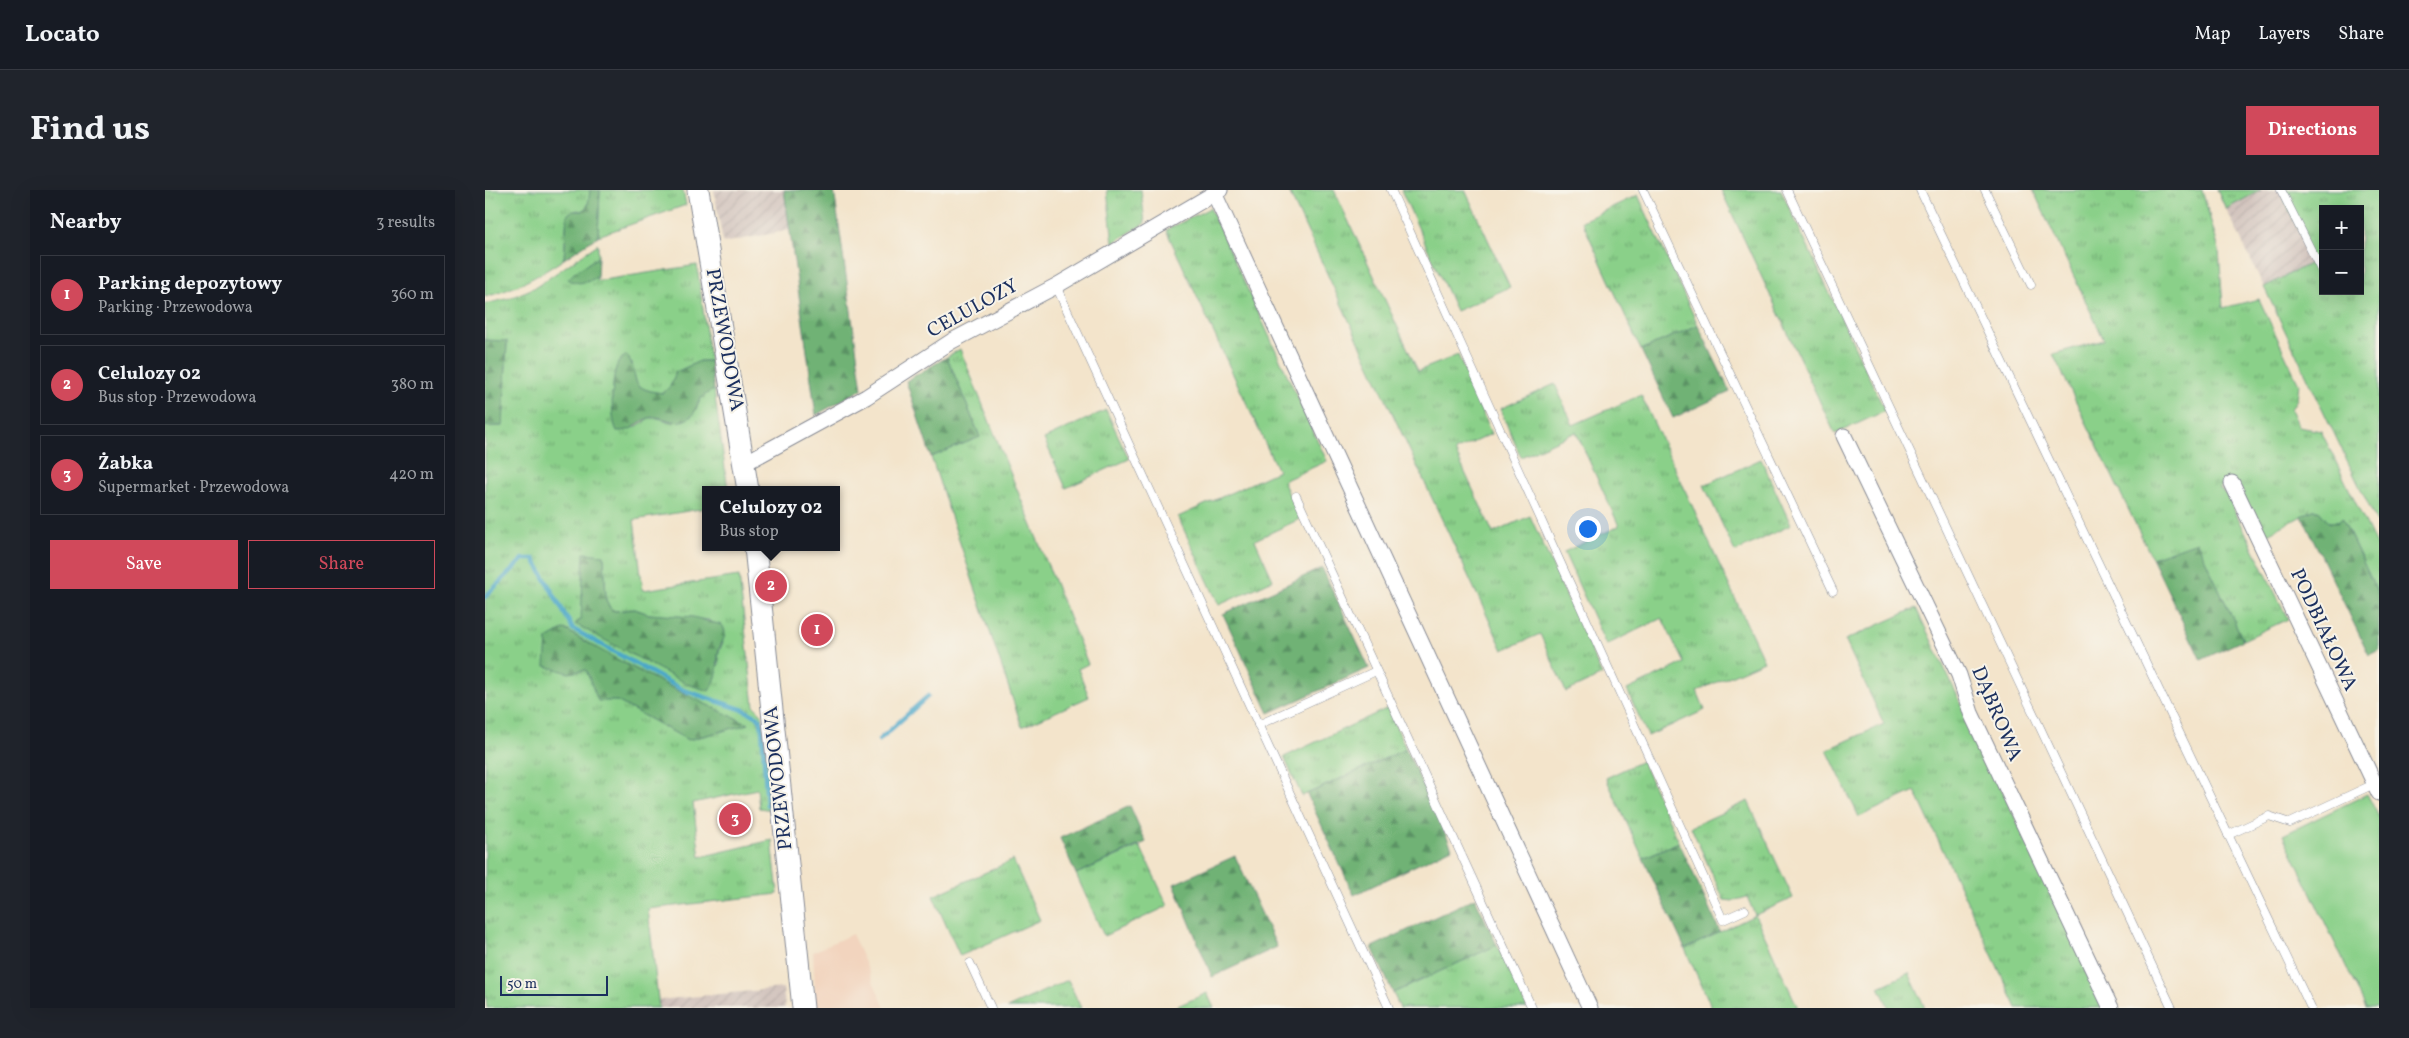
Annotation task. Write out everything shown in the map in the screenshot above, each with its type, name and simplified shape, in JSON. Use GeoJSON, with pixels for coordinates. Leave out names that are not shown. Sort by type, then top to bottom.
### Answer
{"type":"FeatureCollection","features":[{"type":"Feature","properties":{"kind":"street","name":"PRZEWODOWA"},"geometry":{"type":"LineString","coordinates":[[698,190],[748,486]]}},
{"type":"Feature","properties":{"kind":"street","name":"CELULOZY"},"geometry":{"type":"LineString","coordinates":[[745,462],[866,397],[952,342],[1056,286],[1217,192]]}},
{"type":"Feature","properties":{"kind":"street"},"geometry":{"type":"LineString","coordinates":[[1217,192],[1590,1008]]}},
{"type":"Feature","properties":{"kind":"street","name":"DĄBROWA"},"geometry":{"type":"LineString","coordinates":[[1844,436],[1959,675],[1971,713],[2111,1008]]}},
{"type":"Feature","properties":{"kind":"street","name":"PODBIAŁOWA"},"geometry":{"type":"LineString","coordinates":[[2232,483],[2377,789]]}},
{"type":"Feature","properties":{"kind":"street","name":"PRZEWODOWA"},"geometry":{"type":"LineString","coordinates":[[755,551],[803,1008]]}},
{"type":"Feature","properties":{"kind":"lane"},"geometry":{"type":"LineString","coordinates":[[1391,190],[1723,920],[1745,910]]}},
{"type":"Feature","properties":{"kind":"lane"},"geometry":{"type":"LineString","coordinates":[[1643,190],[1833,591]]}},
{"type":"Feature","properties":{"kind":"lane"},"geometry":{"type":"LineString","coordinates":[[1787,190],[2172,1008]]}},
{"type":"Feature","properties":{"kind":"lane"},"geometry":{"type":"LineString","coordinates":[[1920,190],[2311,1008]]}},
{"type":"Feature","properties":{"kind":"lane"},"geometry":{"type":"LineString","coordinates":[[1985,190],[2031,285]]}},
{"type":"Feature","properties":{"kind":"lane"},"geometry":{"type":"LineString","coordinates":[[2281,190],[2319,266]]}},
{"type":"Feature","properties":{"kind":"lane"},"geometry":{"type":"LineString","coordinates":[[1056,286],[1389,1008]]}},
{"type":"Feature","properties":{"kind":"lane"},"geometry":{"type":"LineString","coordinates":[[1296,496],[1531,1008]]}},
{"type":"Feature","properties":{"kind":"lane"},"geometry":{"type":"LineString","coordinates":[[1258,726],[1376,671]]}},
{"type":"Feature","properties":{"kind":"lane"},"geometry":{"type":"LineString","coordinates":[[2228,835],[2269,816],[2290,824],[2377,789]]}},
{"type":"Feature","properties":{"kind":"lane"},"geometry":{"type":"LineString","coordinates":[[970,963],[991,1008]]}},
{"type":"Feature","properties":{"kind":"shaded area"},"geometry":{"type":"Polygon","coordinates":[[[714,190],[784,190],[790,230],[723,243],[714,190]]]}},
{"type":"Feature","properties":{"kind":"shaded area"},"geometry":{"type":"Polygon","coordinates":[[[2261,190],[2280,190],[2313,263],[2264,287],[2226,209],[2261,190]]]}},
{"type":"Feature","properties":{"kind":"shaded area"},"geometry":{"type":"Polygon","coordinates":[[[852,934],[885,1008],[816,1008],[813,952],[852,934]]]}},
{"type":"Feature","properties":{"kind":"shaded area"},"geometry":{"type":"Polygon","coordinates":[[[783,988],[785,1008],[659,1008],[658,1000],[783,988]]]}},
{"type":"Feature","properties":{"kind":"green space"},"geometry":{"type":"Polygon","coordinates":[[[485,190],[590,190],[591,192],[588,205],[583,211],[577,210],[567,215],[564,259],[526,281],[485,297],[485,190]]]}},
{"type":"Feature","properties":{"kind":"green space"},"geometry":{"type":"Polygon","coordinates":[[[590,190],[600,190],[598,236],[564,259],[567,215],[572,211],[583,211],[588,205],[590,190]]]}},
{"type":"Feature","properties":{"kind":"green space"},"geometry":{"type":"Polygon","coordinates":[[[600,190],[683,190],[686,205],[598,236],[600,190]]]}},
{"type":"Feature","properties":{"kind":"green space"},"geometry":{"type":"Polygon","coordinates":[[[784,190],[834,190],[862,389],[816,415],[784,190]]]}},
{"type":"Feature","properties":{"kind":"green space"},"geometry":{"type":"Polygon","coordinates":[[[1107,190],[1141,190],[1145,223],[1113,243],[1107,190]]]}},
{"type":"Feature","properties":{"kind":"green space"},"geometry":{"type":"Polygon","coordinates":[[[1288,190],[1334,190],[1418,371],[1458,355],[1491,434],[1455,451],[1493,533],[1530,516],[1602,675],[1566,692],[1540,634],[1503,650],[1288,190]]]}},
{"type":"Feature","properties":{"kind":"green space"},"geometry":{"type":"Polygon","coordinates":[[[1401,190],[1465,190],[1510,287],[1456,311],[1401,190]]]}},
{"type":"Feature","properties":{"kind":"green space"},"geometry":{"type":"Polygon","coordinates":[[[1721,190],[1781,190],[1885,411],[1835,434],[1721,190]]]}},
{"type":"Feature","properties":{"kind":"green space"},"geometry":{"type":"Polygon","coordinates":[[[2033,190],[2202,190],[2219,250],[2223,308],[2259,299],[2299,384],[2297,399],[2291,409],[2299,427],[2321,431],[2379,551],[2379,596],[2342,518],[2338,522],[2328,522],[2318,510],[2313,510],[2262,537],[2234,480],[2219,488],[2227,495],[2288,619],[2243,640],[2197,543],[2152,558],[2053,354],[2104,340],[2033,190]]]}},
{"type":"Feature","properties":{"kind":"green space"},"geometry":{"type":"Polygon","coordinates":[[[2217,190],[2261,190],[2226,209],[2217,190]]]}},
{"type":"Feature","properties":{"kind":"green space"},"geometry":{"type":"Polygon","coordinates":[[[2280,190],[2379,190],[2379,527],[2264,287],[2313,262],[2280,190]]]}},
{"type":"Feature","properties":{"kind":"green space"},"geometry":{"type":"Polygon","coordinates":[[[1638,195],[1698,325],[1641,350],[1582,221],[1638,195]]]}},
{"type":"Feature","properties":{"kind":"green space"},"geometry":{"type":"Polygon","coordinates":[[[1210,208],[1327,461],[1283,481],[1300,519],[1255,540],[1273,580],[1219,605],[1178,517],[1278,471],[1166,230],[1210,208]]]}},
{"type":"Feature","properties":{"kind":"green space"},"geometry":{"type":"Polygon","coordinates":[[[598,244],[598,257],[575,272],[587,282],[597,277],[597,281],[697,265],[710,361],[700,361],[676,372],[670,387],[662,393],[647,390],[639,385],[634,376],[632,362],[615,373],[613,412],[634,428],[649,418],[658,418],[671,422],[692,416],[703,395],[714,390],[727,486],[702,486],[702,509],[634,520],[643,590],[739,576],[754,706],[762,714],[773,810],[759,808],[757,789],[693,803],[700,857],[772,840],[778,894],[648,909],[659,1008],[487,1008],[485,989],[485,426],[503,426],[507,342],[485,340],[485,304],[510,298],[536,287],[598,244]],[[604,555],[581,620],[576,623],[719,665],[718,654],[723,642],[709,620],[648,614],[635,609],[615,611],[610,608],[606,600],[604,555]],[[565,629],[586,669],[598,700],[617,701],[688,740],[748,724],[694,699],[603,652],[565,629]]]}},
{"type":"Feature","properties":{"kind":"green space"},"geometry":{"type":"Polygon","coordinates":[[[598,257],[597,277],[579,283],[568,279],[575,272],[598,257]]]}},
{"type":"Feature","properties":{"kind":"green space"},"geometry":{"type":"Polygon","coordinates":[[[1698,325],[1730,392],[1673,418],[1641,350],[1698,325]]]}},
{"type":"Feature","properties":{"kind":"green space"},"geometry":{"type":"Polygon","coordinates":[[[485,340],[507,341],[503,426],[485,426],[485,340]]]}},
{"type":"Feature","properties":{"kind":"green space"},"geometry":{"type":"Polygon","coordinates":[[[960,349],[1088,664],[1078,669],[1089,697],[1022,727],[931,457],[980,437],[947,357],[960,349]]]}},
{"type":"Feature","properties":{"kind":"green space"},"geometry":{"type":"Polygon","coordinates":[[[627,355],[638,385],[650,391],[662,393],[670,387],[676,372],[700,361],[710,361],[714,390],[707,393],[700,400],[693,414],[684,420],[679,422],[654,417],[644,420],[628,430],[617,431],[612,408],[614,377],[618,363],[627,355]]]}},
{"type":"Feature","properties":{"kind":"green space"},"geometry":{"type":"Polygon","coordinates":[[[947,357],[980,437],[931,457],[906,381],[947,357]]]}},
{"type":"Feature","properties":{"kind":"green space"},"geometry":{"type":"Polygon","coordinates":[[[1555,384],[1573,425],[1641,395],[1764,661],[1697,691],[1705,710],[1648,736],[1627,690],[1684,663],[1662,618],[1606,645],[1564,552],[1619,526],[1576,432],[1521,457],[1500,409],[1555,384]]]}},
{"type":"Feature","properties":{"kind":"green space"},"geometry":{"type":"Polygon","coordinates":[[[1106,410],[1129,459],[1066,488],[1044,439],[1106,410]]]}},
{"type":"Feature","properties":{"kind":"green space"},"geometry":{"type":"Polygon","coordinates":[[[1761,459],[1791,525],[1735,552],[1704,485],[1761,459]]]}},
{"type":"Feature","properties":{"kind":"green space"},"geometry":{"type":"Polygon","coordinates":[[[2313,510],[2318,510],[2328,522],[2338,522],[2342,518],[2379,596],[2379,650],[2369,655],[2302,516],[2313,510]]]}},
{"type":"Feature","properties":{"kind":"green space"},"geometry":{"type":"Polygon","coordinates":[[[2197,542],[2243,640],[2201,660],[2152,558],[2197,542]]]}},
{"type":"Feature","properties":{"kind":"green space"},"geometry":{"type":"Polygon","coordinates":[[[584,553],[604,555],[606,600],[610,608],[615,611],[635,609],[649,614],[693,617],[722,625],[725,636],[718,654],[716,677],[709,691],[687,684],[575,624],[581,620],[584,553]]]}},
{"type":"Feature","properties":{"kind":"green space"},"geometry":{"type":"Polygon","coordinates":[[[1322,568],[1369,668],[1269,713],[1223,614],[1322,568]]]}},
{"type":"Feature","properties":{"kind":"green space"},"geometry":{"type":"Polygon","coordinates":[[[1916,608],[2105,1008],[2017,1008],[1915,791],[1859,817],[1827,750],[1884,724],[1845,640],[1916,608]]]}},
{"type":"Feature","properties":{"kind":"green space"},"geometry":{"type":"Polygon","coordinates":[[[564,629],[655,680],[749,724],[688,740],[617,701],[598,701],[586,670],[569,673],[545,666],[547,639],[564,629]]]}},
{"type":"Feature","properties":{"kind":"green space"},"geometry":{"type":"Polygon","coordinates":[[[1388,708],[1406,749],[1302,796],[1284,757],[1388,708]]]}},
{"type":"Feature","properties":{"kind":"green space"},"geometry":{"type":"Polygon","coordinates":[[[1406,749],[1452,848],[1354,895],[1307,794],[1406,749]]]}},
{"type":"Feature","properties":{"kind":"green space"},"geometry":{"type":"Polygon","coordinates":[[[1642,761],[1679,842],[1643,858],[1606,778],[1642,761]]]}},
{"type":"Feature","properties":{"kind":"green space"},"geometry":{"type":"Polygon","coordinates":[[[2367,794],[2379,817],[2379,1008],[2366,1008],[2283,835],[2367,794]]]}},
{"type":"Feature","properties":{"kind":"green space"},"geometry":{"type":"Polygon","coordinates":[[[1748,801],[1793,898],[1755,915],[1747,897],[1733,901],[1724,900],[1691,827],[1748,801]]]}},
{"type":"Feature","properties":{"kind":"green space"},"geometry":{"type":"Polygon","coordinates":[[[1130,806],[1146,842],[1076,874],[1060,838],[1130,806]]]}},
{"type":"Feature","properties":{"kind":"green space"},"geometry":{"type":"Polygon","coordinates":[[[1679,842],[1720,932],[1685,949],[1643,858],[1679,842]]]}},
{"type":"Feature","properties":{"kind":"green space"},"geometry":{"type":"Polygon","coordinates":[[[1140,846],[1168,906],[1104,936],[1076,874],[1140,846]]]}},
{"type":"Feature","properties":{"kind":"green space"},"geometry":{"type":"Polygon","coordinates":[[[1235,856],[1277,947],[1212,977],[1174,884],[1235,856]]]}},
{"type":"Feature","properties":{"kind":"green space"},"geometry":{"type":"Polygon","coordinates":[[[1013,860],[1040,920],[960,956],[933,896],[1013,860]]]}},
{"type":"Feature","properties":{"kind":"green space"},"geometry":{"type":"Polygon","coordinates":[[[1475,898],[1497,945],[1393,993],[1372,947],[1475,898]]]}},
{"type":"Feature","properties":{"kind":"green space"},"geometry":{"type":"Polygon","coordinates":[[[1755,915],[1798,1008],[1712,1008],[1685,949],[1755,915]]]}},
{"type":"Feature","properties":{"kind":"green space"},"geometry":{"type":"Polygon","coordinates":[[[1497,945],[1527,1008],[1400,1008],[1393,993],[1497,945]]]}},
{"type":"Feature","properties":{"kind":"green space"},"geometry":{"type":"Polygon","coordinates":[[[1909,973],[1925,1008],[1889,1008],[1879,987],[1909,973]]]}},
{"type":"Feature","properties":{"kind":"green space"},"geometry":{"type":"Polygon","coordinates":[[[1068,980],[1081,1008],[1007,1008],[1068,980]]]}},
{"type":"Feature","properties":{"kind":"green space"},"geometry":{"type":"Polygon","coordinates":[[[1207,993],[1214,1008],[1173,1008],[1207,993]]]}},
{"type":"Feature","properties":{"kind":"waterway"},"geometry":{"type":"LineString","coordinates":[[485,597],[523,559],[534,559],[573,629],[683,690],[744,710],[758,717],[761,721],[762,729],[767,805]]}},
{"type":"Feature","properties":{"kind":"waterway"},"geometry":{"type":"LineString","coordinates":[[879,740],[928,696]]}},
{"type":"Feature","properties":{"kind":"place","name":"Celulozy 02"},"geometry":{"type":"Point","coordinates":[771,586]}},
{"type":"Feature","properties":{"kind":"place","name":"Parking depozytowy"},"geometry":{"type":"Point","coordinates":[817,630]}},
{"type":"Feature","properties":{"kind":"place","name":"Żabka"},"geometry":{"type":"Point","coordinates":[735,819]}}]}
